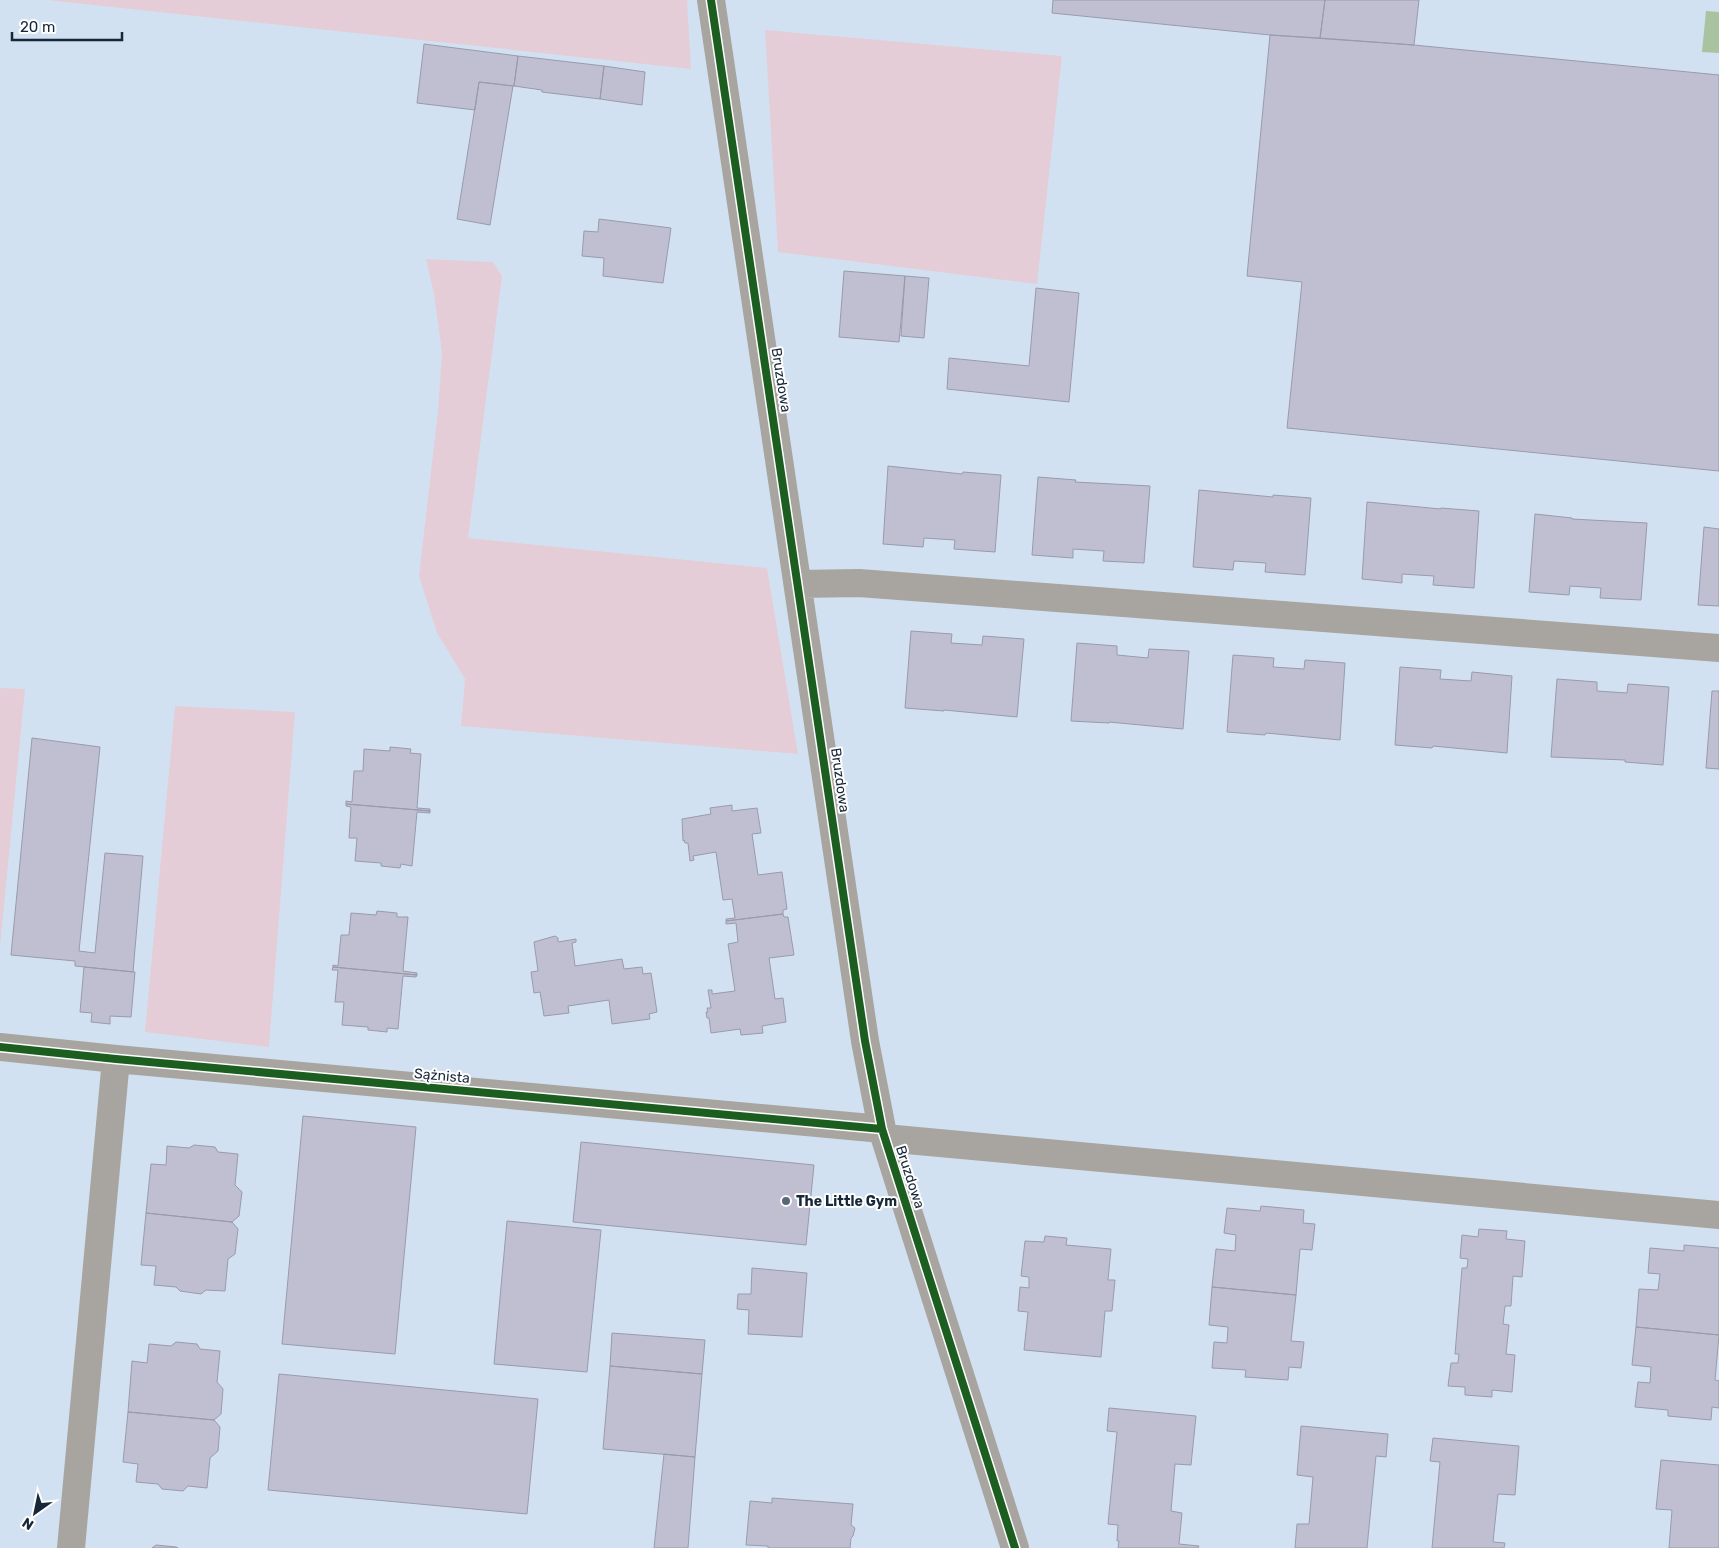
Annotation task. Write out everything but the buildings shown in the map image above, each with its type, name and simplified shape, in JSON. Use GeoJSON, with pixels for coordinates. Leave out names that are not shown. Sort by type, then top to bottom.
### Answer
{"type":"FeatureCollection","features":[{"type":"Feature","properties":{"kind":"street","name":"Bruzdowa"},"geometry":{"type":"LineString","coordinates":[[711,0],[864,1031],[884,1134],[1016,1548]]}},
{"type":"Feature","properties":{"kind":"street"},"geometry":{"type":"LineString","coordinates":[[798,584],[859,583],[1719,648]]}},
{"type":"Feature","properties":{"kind":"street","name":"Sążnista"},"geometry":{"type":"LineString","coordinates":[[0,1047],[1719,1215]]}},
{"type":"Feature","properties":{"kind":"street"},"geometry":{"type":"LineString","coordinates":[[71,1548],[116,1059]]}},
{"type":"Feature","properties":{"kind":"shaded area"},"geometry":{"type":"Polygon","coordinates":[[[47,0],[687,0],[691,69],[47,0]]]}},
{"type":"Feature","properties":{"kind":"shaded area"},"geometry":{"type":"Polygon","coordinates":[[[1706,11],[1719,12],[1719,53],[1702,52],[1706,11]]]}},
{"type":"Feature","properties":{"kind":"shaded area"},"geometry":{"type":"Polygon","coordinates":[[[765,30],[1062,56],[1037,284],[778,252],[765,30]]]}},
{"type":"Feature","properties":{"kind":"shaded area"},"geometry":{"type":"Polygon","coordinates":[[[426,259],[493,262],[502,276],[468,538],[767,568],[798,754],[461,726],[465,679],[437,633],[419,576],[438,411],[442,353],[434,294],[426,259]]]}},
{"type":"Feature","properties":{"kind":"shaded area"},"geometry":{"type":"Polygon","coordinates":[[[0,688],[25,689],[0,947],[0,688]]]}},
{"type":"Feature","properties":{"kind":"shaded area"},"geometry":{"type":"Polygon","coordinates":[[[175,706],[295,712],[269,1047],[145,1032],[175,706]]]}},
{"type":"Feature","properties":{"kind":"cycle path"},"geometry":{"type":"LineString","coordinates":[[711,0],[865,1041],[882,1129],[1015,1548]]}},
{"type":"Feature","properties":{"kind":"cycle path"},"geometry":{"type":"LineString","coordinates":[[0,1047],[882,1129]]}},
{"type":"Feature","properties":{"kind":"place","name":"The Little Gym"},"geometry":{"type":"Point","coordinates":[786,1201]}}]}
